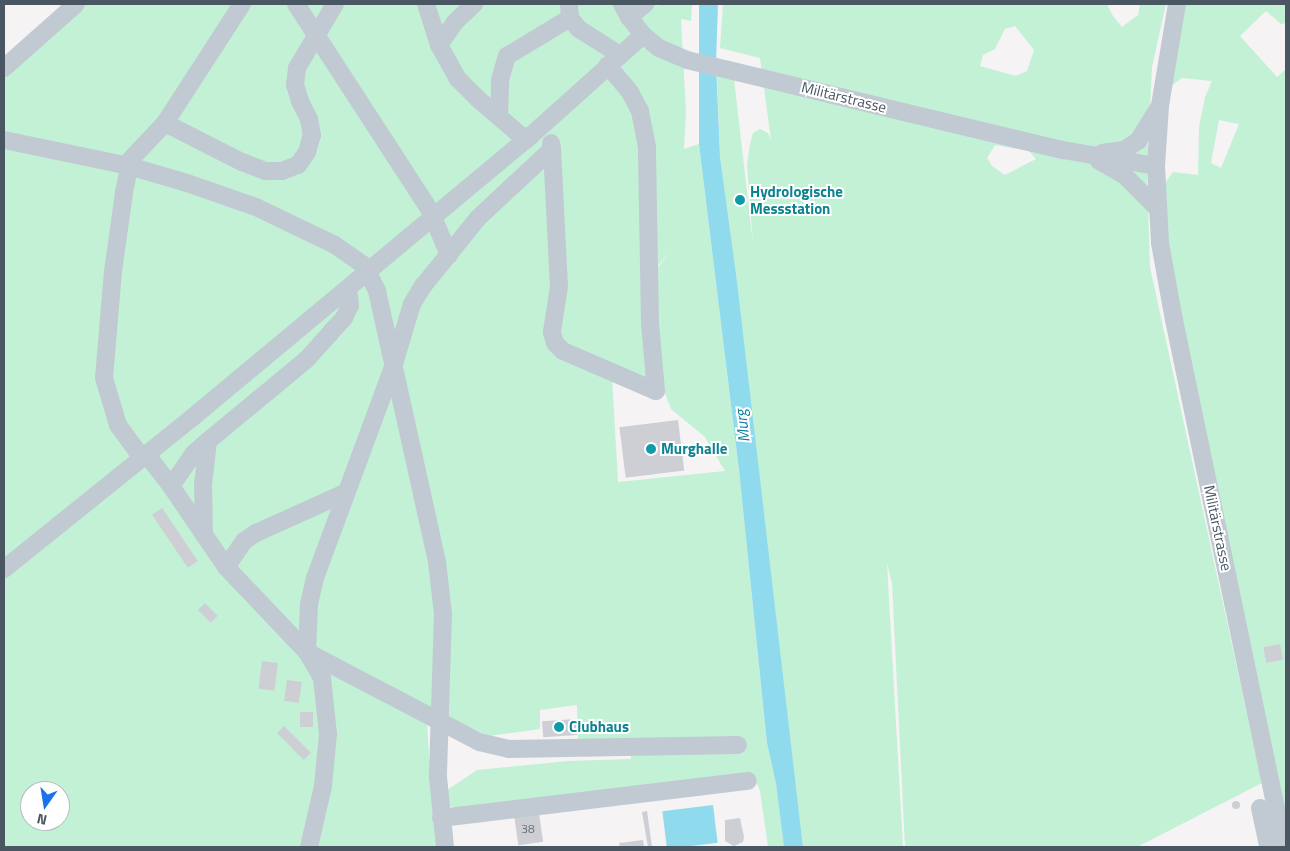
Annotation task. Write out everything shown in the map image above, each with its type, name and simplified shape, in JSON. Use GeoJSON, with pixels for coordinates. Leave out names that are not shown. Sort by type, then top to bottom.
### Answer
{"type":"FeatureCollection","features":[{"type":"Feature","properties":{"kind":"street"},"geometry":{"type":"LineString","coordinates":[[4,68],[76,4]]}},
{"type":"Feature","properties":{"kind":"street"},"geometry":{"type":"LineString","coordinates":[[242,4],[165,123],[131,159],[113,272],[104,378],[118,424],[137,451],[150,459],[171,486],[226,567],[307,652],[322,678],[328,734],[323,786],[309,847]]}},
{"type":"Feature","properties":{"kind":"street"},"geometry":{"type":"LineString","coordinates":[[296,4],[433,217],[449,255]]}},
{"type":"Feature","properties":{"kind":"street"},"geometry":{"type":"LineString","coordinates":[[165,123],[242,162],[266,171],[282,171],[298,165],[308,152],[312,135],[309,119],[295,85],[297,68],[335,4]]}},
{"type":"Feature","properties":{"kind":"street"},"geometry":{"type":"LineString","coordinates":[[426,4],[439,45],[457,78],[478,99],[526,140]]}},
{"type":"Feature","properties":{"kind":"street"},"geometry":{"type":"LineString","coordinates":[[439,45],[455,22],[474,4]]}},
{"type":"Feature","properties":{"kind":"street"},"geometry":{"type":"LineString","coordinates":[[625,10],[645,4]]}},
{"type":"Feature","properties":{"kind":"street","name":"Militärstrasse"},"geometry":{"type":"LineString","coordinates":[[1177,4],[1160,106],[1156,166],[1160,243],[1176,330],[1284,847]]}},
{"type":"Feature","properties":{"kind":"street","name":"Militärstrasse"},"geometry":{"type":"LineString","coordinates":[[625,10],[643,35],[659,48],[687,60],[1088,155],[1156,166]]}},
{"type":"Feature","properties":{"kind":"street"},"geometry":{"type":"LineString","coordinates":[[500,116],[500,80],[507,56],[569,11],[578,29],[613,60],[640,111],[647,147],[650,324],[656,391],[563,351],[555,343],[552,332],[559,286],[552,149],[547,131],[543,126]]}},
{"type":"Feature","properties":{"kind":"street"},"geometry":{"type":"LineString","coordinates":[[4,569],[345,291],[543,126],[613,60],[643,35]]}},
{"type":"Feature","properties":{"kind":"street","name":"Militärstrasse"},"geometry":{"type":"LineString","coordinates":[[1088,155],[1124,150],[1138,142],[1160,106]]}},
{"type":"Feature","properties":{"kind":"street"},"geometry":{"type":"LineString","coordinates":[[4,140],[129,166],[187,183],[256,208],[353,256],[368,272],[377,291],[438,562],[443,614],[438,719],[438,777],[445,847]]}},
{"type":"Feature","properties":{"kind":"street"},"geometry":{"type":"LineString","coordinates":[[307,652],[309,604],[313,586],[394,364],[412,304],[423,286],[492,203],[552,149]]}},
{"type":"Feature","properties":{"kind":"street","name":"Militärstrasse"},"geometry":{"type":"LineString","coordinates":[[1088,155],[1124,175],[1157,208]]}},
{"type":"Feature","properties":{"kind":"street"},"geometry":{"type":"LineString","coordinates":[[171,486],[193,454],[307,359],[344,318],[350,305],[349,297],[345,291]]}},
{"type":"Feature","properties":{"kind":"street"},"geometry":{"type":"LineString","coordinates":[[204,535],[203,485],[208,441]]}},
{"type":"Feature","properties":{"kind":"street"},"geometry":{"type":"LineString","coordinates":[[226,567],[244,541],[256,533],[346,493]]}},
{"type":"Feature","properties":{"kind":"street"},"geometry":{"type":"LineString","coordinates":[[307,652],[479,742],[509,749],[738,745]]}},
{"type":"Feature","properties":{"kind":"street"},"geometry":{"type":"LineString","coordinates":[[441,818],[748,781]]}},
{"type":"Feature","properties":{"kind":"street"},"geometry":{"type":"LineString","coordinates":[[1260,808],[1268,847]]}},
{"type":"Feature","properties":{"kind":"green space"},"geometry":{"type":"Polygon","coordinates":[[[85,4],[654,4],[658,6],[659,4],[692,4],[691,21],[681,19],[686,112],[684,149],[699,144],[739,470],[767,743],[776,784],[784,847],[768,847],[760,791],[753,774],[456,810],[449,805],[447,790],[477,770],[568,761],[631,759],[631,747],[578,740],[577,705],[540,710],[540,729],[489,736],[462,724],[427,721],[431,791],[438,847],[4,847],[4,76],[85,4]],[[671,250],[644,283],[651,384],[612,376],[618,482],[725,471],[705,437],[671,409],[663,388],[654,273],[671,250]]]}},
{"type":"Feature","properties":{"kind":"green space"},"geometry":{"type":"Polygon","coordinates":[[[723,4],[1107,4],[1113,16],[1122,27],[1138,15],[1140,4],[1166,4],[1152,67],[1147,173],[1150,267],[1262,783],[1137,847],[905,847],[892,583],[887,564],[903,847],[803,847],[720,157],[717,76],[734,79],[753,244],[747,165],[750,144],[753,133],[760,129],[768,133],[771,140],[760,58],[720,48],[723,4]],[[1015,26],[1005,29],[995,49],[983,55],[980,66],[1016,76],[1027,71],[1034,50],[1015,26]],[[995,145],[987,158],[992,166],[1005,175],[1036,159],[1029,151],[995,145]]]}},
{"type":"Feature","properties":{"kind":"green space"},"geometry":{"type":"Polygon","coordinates":[[[1186,4],[1286,4],[1286,23],[1281,24],[1266,11],[1240,36],[1277,77],[1286,69],[1286,830],[1170,265],[1162,187],[1173,172],[1198,175],[1199,127],[1205,97],[1212,81],[1182,78],[1171,86],[1186,4]],[[1219,120],[1211,163],[1221,168],[1239,124],[1219,120]]]}},
{"type":"Feature","properties":{"kind":"water","name":"Murg"},"geometry":{"type":"Polygon","coordinates":[[[699,4],[718,4],[716,63],[720,157],[737,282],[803,847],[784,847],[776,784],[767,743],[739,470],[699,144],[699,4]]]}},
{"type":"Feature","properties":{"kind":"water"},"geometry":{"type":"Polygon","coordinates":[[[713,805],[718,843],[667,847],[662,811],[713,805]]]}},
{"type":"Feature","properties":{"kind":"building","name":"Hydrologische Messstation"},"geometry":{"type":"Polygon","coordinates":[[[738,195],[742,195],[743,205],[738,205],[738,195]]]}},
{"type":"Feature","properties":{"kind":"building","name":"Murghalle"},"geometry":{"type":"Polygon","coordinates":[[[678,420],[684,471],[626,478],[619,427],[678,420]]]}},
{"type":"Feature","properties":{"kind":"building"},"geometry":{"type":"Polygon","coordinates":[[[162,508],[198,561],[188,568],[152,515],[162,508]]]}},
{"type":"Feature","properties":{"kind":"building"},"geometry":{"type":"Polygon","coordinates":[[[205,603],[218,616],[211,623],[198,610],[205,603]]]}},
{"type":"Feature","properties":{"kind":"building"},"geometry":{"type":"Polygon","coordinates":[[[1280,644],[1283,660],[1266,663],[1263,647],[1280,644]]]}},
{"type":"Feature","properties":{"kind":"building"},"geometry":{"type":"Polygon","coordinates":[[[262,661],[278,663],[274,691],[259,689],[262,661]]]}},
{"type":"Feature","properties":{"kind":"building"},"geometry":{"type":"Polygon","coordinates":[[[287,680],[302,682],[299,703],[284,701],[287,680]]]}},
{"type":"Feature","properties":{"kind":"building"},"geometry":{"type":"Polygon","coordinates":[[[300,712],[313,712],[313,727],[300,727],[300,712]]]}},
{"type":"Feature","properties":{"kind":"building","name":"Clubhaus"},"geometry":{"type":"Polygon","coordinates":[[[576,719],[577,735],[543,737],[542,721],[576,719]]]}},
{"type":"Feature","properties":{"kind":"building"},"geometry":{"type":"Polygon","coordinates":[[[284,726],[311,753],[304,760],[277,733],[284,726]]]}},
{"type":"Feature","properties":{"kind":"building"},"geometry":{"type":"Polygon","coordinates":[[[1236,801],[1240,805],[1236,809],[1232,805],[1236,801]]]}},
{"type":"Feature","properties":{"kind":"building"},"geometry":{"type":"Polygon","coordinates":[[[647,811],[652,847],[648,847],[642,812],[647,811]]]}},
{"type":"Feature","properties":{"kind":"building"},"geometry":{"type":"Polygon","coordinates":[[[539,813],[543,842],[518,845],[514,816],[539,813]]]}},
{"type":"Feature","properties":{"kind":"building"},"geometry":{"type":"Polygon","coordinates":[[[740,818],[744,837],[743,842],[734,846],[725,841],[725,820],[740,818]]]}},
{"type":"Feature","properties":{"kind":"building"},"geometry":{"type":"Polygon","coordinates":[[[643,840],[644,847],[620,847],[619,843],[643,840]]]}},
{"type":"Feature","properties":{"kind":"place","name":"Hydrologische Messstation"},"geometry":{"type":"Point","coordinates":[740,200]}},
{"type":"Feature","properties":{"kind":"place","name":"Murghalle"},"geometry":{"type":"Point","coordinates":[651,449]}},
{"type":"Feature","properties":{"kind":"place","name":"Clubhaus"},"geometry":{"type":"Point","coordinates":[559,727]}}]}
